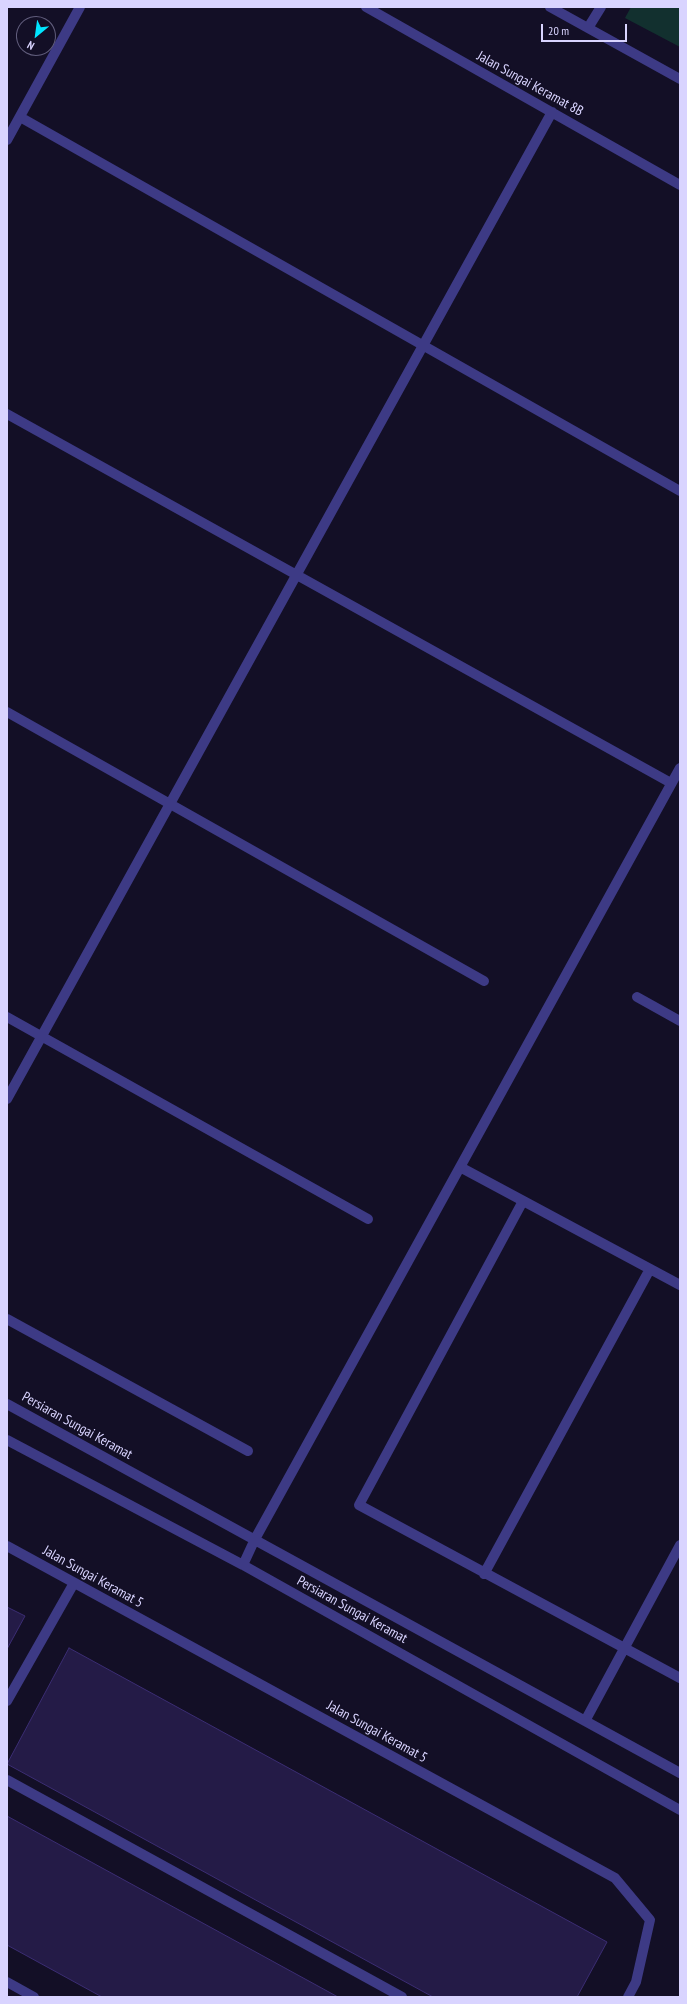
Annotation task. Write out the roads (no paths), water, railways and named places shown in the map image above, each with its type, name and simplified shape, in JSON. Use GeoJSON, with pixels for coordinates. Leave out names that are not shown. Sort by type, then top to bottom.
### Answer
{"type":"FeatureCollection","features":[{"type":"Feature","properties":{"kind":"street"},"geometry":{"type":"LineString","coordinates":[[7,140],[80,7]]}},
{"type":"Feature","properties":{"kind":"street","name":"Jalan Sungai Keramat 8B"},"geometry":{"type":"LineString","coordinates":[[366,7],[680,185]]}},
{"type":"Feature","properties":{"kind":"street"},"geometry":{"type":"LineString","coordinates":[[550,7],[680,79]]}},
{"type":"Feature","properties":{"kind":"street"},"geometry":{"type":"LineString","coordinates":[[588,28],[600,7]]}},
{"type":"Feature","properties":{"kind":"street"},"geometry":{"type":"LineString","coordinates":[[7,1099],[552,112]]}},
{"type":"Feature","properties":{"kind":"street"},"geometry":{"type":"LineString","coordinates":[[20,117],[680,491]]}},
{"type":"Feature","properties":{"kind":"street"},"geometry":{"type":"LineString","coordinates":[[7,414],[671,784]]}},
{"type":"Feature","properties":{"kind":"street"},"geometry":{"type":"LineString","coordinates":[[7,712],[484,981]]}},
{"type":"Feature","properties":{"kind":"street"},"geometry":{"type":"LineString","coordinates":[[243,1565],[255,1539],[680,768]]}},
{"type":"Feature","properties":{"kind":"street"},"geometry":{"type":"LineString","coordinates":[[637,997],[680,1021]]}},
{"type":"Feature","properties":{"kind":"street"},"geometry":{"type":"LineString","coordinates":[[7,1017],[368,1219]]}},
{"type":"Feature","properties":{"kind":"street"},"geometry":{"type":"LineString","coordinates":[[460,1167],[680,1285]]}},
{"type":"Feature","properties":{"kind":"street"},"geometry":{"type":"LineString","coordinates":[[523,1201],[360,1506],[680,1678]]}},
{"type":"Feature","properties":{"kind":"street"},"geometry":{"type":"LineString","coordinates":[[484,1574],[650,1269]]}},
{"type":"Feature","properties":{"kind":"street"},"geometry":{"type":"LineString","coordinates":[[7,1318],[248,1452]]}},
{"type":"Feature","properties":{"kind":"street","name":"Persiaran Sungai Keramat"},"geometry":{"type":"LineString","coordinates":[[7,1404],[680,1773]]}},
{"type":"Feature","properties":{"kind":"street","name":"Persiaran Sungai Keramat"},"geometry":{"type":"LineString","coordinates":[[7,1440],[243,1565],[680,1810]]}},
{"type":"Feature","properties":{"kind":"street"},"geometry":{"type":"LineString","coordinates":[[585,1721],[680,1545]]}},
{"type":"Feature","properties":{"kind":"street","name":"Jalan Sungai Keramat 5"},"geometry":{"type":"LineString","coordinates":[[7,1546],[614,1878],[650,1920],[636,1982],[628,1997]]}},
{"type":"Feature","properties":{"kind":"street"},"geometry":{"type":"LineString","coordinates":[[7,1701],[74,1582]]}},
{"type":"Feature","properties":{"kind":"street"},"geometry":{"type":"LineString","coordinates":[[7,1780],[402,1997]]}},
{"type":"Feature","properties":{"kind":"street"},"geometry":{"type":"LineString","coordinates":[[7,1982],[24,1994],[34,1997]]}}]}
